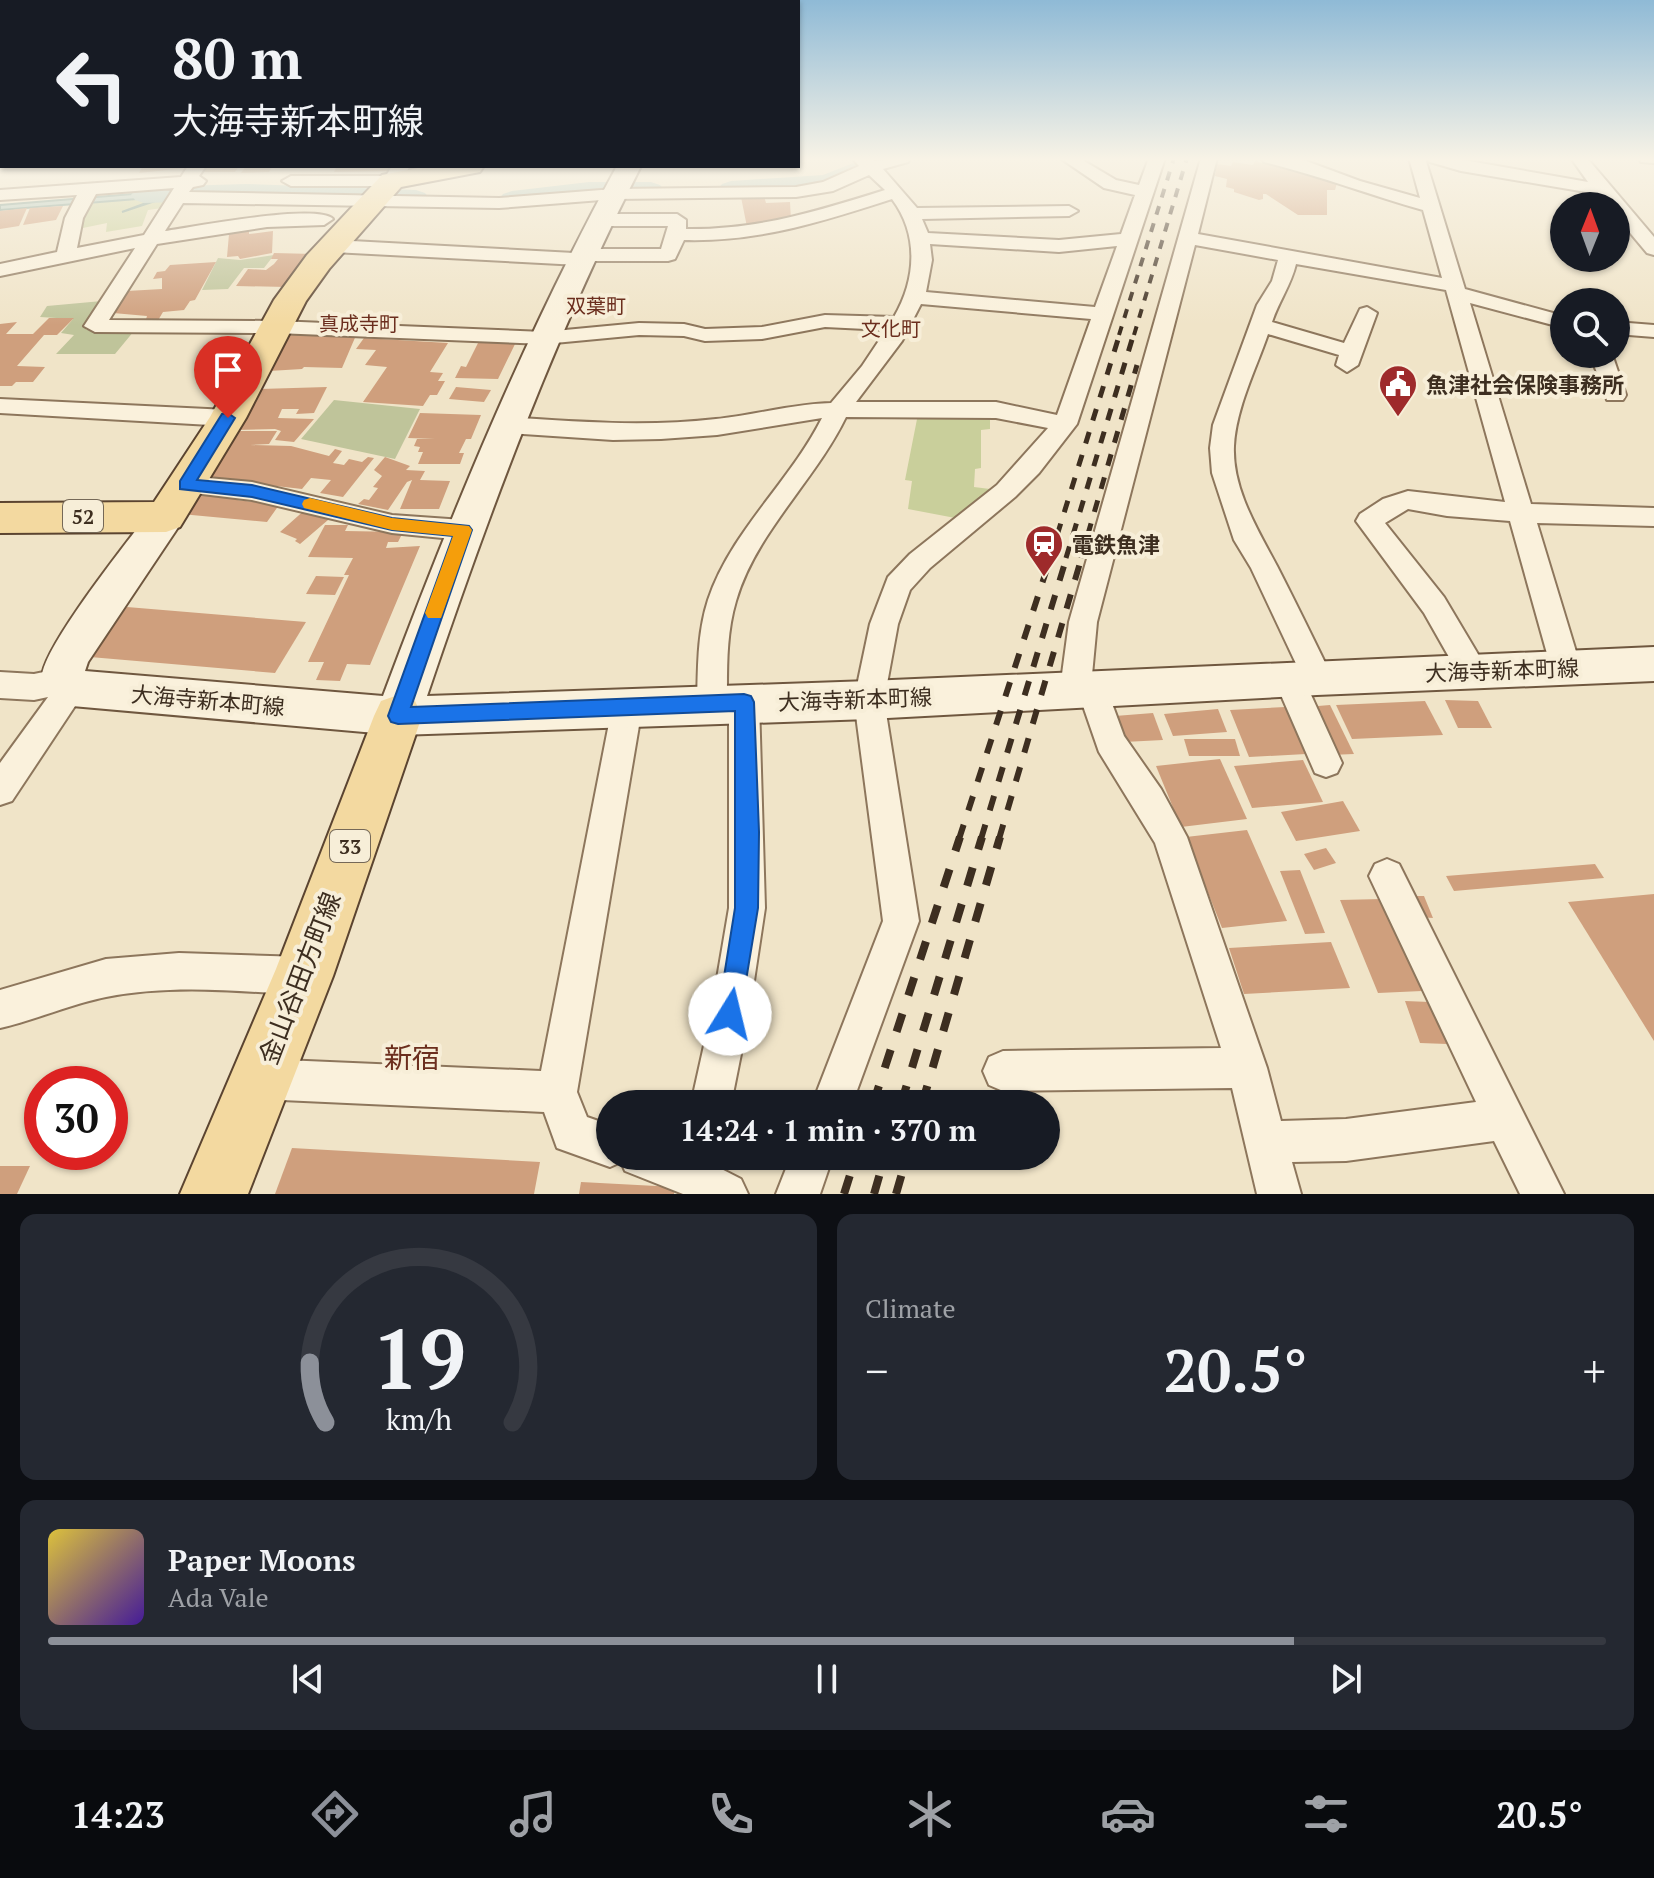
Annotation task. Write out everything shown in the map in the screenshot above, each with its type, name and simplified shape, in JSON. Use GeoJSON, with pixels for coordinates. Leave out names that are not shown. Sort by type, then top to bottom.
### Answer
{"type":"FeatureCollection","features":[{"type":"Feature","properties":{"kind":"main road"},"geometry":{"type":"LineString","coordinates":[[67,684],[64,668],[71,653],[176,501],[228,418],[302,281],[362,214]]}},
{"type":"Feature","properties":{"kind":"main road"},"geometry":{"type":"LineString","coordinates":[[398,716],[463,530],[544,338],[604,214]]}},
{"type":"Feature","properties":{"kind":"main road","name":"52"},"geometry":{"type":"LineString","coordinates":[[0,518],[176,501]]}},
{"type":"Feature","properties":{"kind":"main road","name":"大海寺新本町線"},"geometry":{"type":"LineString","coordinates":[[67,684],[398,716],[869,700],[1654,664]]}},
{"type":"Feature","properties":{"kind":"main road","name":"金山谷田方町線"},"geometry":{"type":"LineString","coordinates":[[214,1194],[303,976],[398,716]]}},
{"type":"Feature","properties":{"kind":"street"},"geometry":{"type":"LineString","coordinates":[[66,255],[65,249],[78,214]]}},
{"type":"Feature","properties":{"kind":"street"},"geometry":{"type":"LineString","coordinates":[[166,214],[95,326],[276,327],[544,338],[639,329],[684,330],[705,335],[762,333],[825,321],[899,324]]}},
{"type":"Feature","properties":{"kind":"street"},"geometry":{"type":"LineString","coordinates":[[0,270],[151,239],[312,214]]}},
{"type":"Feature","properties":{"kind":"street"},"geometry":{"type":"LineString","coordinates":[[333,246],[581,257],[668,255],[677,234],[677,220],[664,214]]}},
{"type":"Feature","properties":{"kind":"street"},"geometry":{"type":"LineString","coordinates":[[677,234],[715,235],[793,225],[828,214]]}},
{"type":"Feature","properties":{"kind":"street"},"geometry":{"type":"LineString","coordinates":[[714,1090],[747,908],[748,832],[713,628],[735,569],[766,519],[821,444],[839,408],[871,369],[916,297],[924,269],[922,238],[913,214],[928,214]]}},
{"type":"Feature","properties":{"kind":"street"},"geometry":{"type":"LineString","coordinates":[[837,1090],[901,921],[869,700],[884,624],[898,585],[920,561],[980,515],[1030,467],[1065,424],[1137,214]]}},
{"type":"Feature","properties":{"kind":"street"},"geometry":{"type":"LineString","coordinates":[[1193,214],[1083,622],[1083,688],[1110,742],[1170,837],[1247,1068],[1279,1194]]}},
{"type":"Feature","properties":{"kind":"street"},"geometry":{"type":"LineString","coordinates":[[1432,214],[1566,668]]}},
{"type":"Feature","properties":{"kind":"street"},"geometry":{"type":"LineString","coordinates":[[1624,214],[1654,249]]}},
{"type":"Feature","properties":{"kind":"street"},"geometry":{"type":"LineString","coordinates":[[922,238],[1059,246],[1131,239]]}},
{"type":"Feature","properties":{"kind":"street"},"geometry":{"type":"LineString","coordinates":[[1186,238],[1289,255],[1456,290],[1550,318]]}},
{"type":"Feature","properties":{"kind":"street"},"geometry":{"type":"LineString","coordinates":[[1289,255],[1282,281],[1260,325],[1225,425],[1222,448],[1224,473],[1247,540],[1263,565],[1303,678],[1326,763]]}},
{"type":"Feature","properties":{"kind":"street"},"geometry":{"type":"LineString","coordinates":[[916,297],[1104,314]]}},
{"type":"Feature","properties":{"kind":"street"},"geometry":{"type":"LineString","coordinates":[[1260,325],[1349,359],[1367,313]]}},
{"type":"Feature","properties":{"kind":"street"},"geometry":{"type":"LineString","coordinates":[[1630,329],[1654,331]]}},
{"type":"Feature","properties":{"kind":"street"},"geometry":{"type":"LineString","coordinates":[[1606,368],[1615,395]]}},
{"type":"Feature","properties":{"kind":"street"},"geometry":{"type":"LineString","coordinates":[[0,406],[228,418]]}},
{"type":"Feature","properties":{"kind":"street"},"geometry":{"type":"LineString","coordinates":[[507,425],[613,432],[661,431],[717,427],[839,408],[990,410],[1065,424]]}},
{"type":"Feature","properties":{"kind":"street"},"geometry":{"type":"LineString","coordinates":[[176,501],[252,491],[392,524],[463,530]]}},
{"type":"Feature","properties":{"kind":"street"},"geometry":{"type":"LineString","coordinates":[[1473,671],[1434,605],[1369,521],[1392,505],[1408,500],[1447,507],[1522,513],[1654,517]]}},
{"type":"Feature","properties":{"kind":"street"},"geometry":{"type":"LineString","coordinates":[[0,685],[34,687],[67,684]]}},
{"type":"Feature","properties":{"kind":"street"},"geometry":{"type":"LineString","coordinates":[[0,790],[67,684]]}},
{"type":"Feature","properties":{"kind":"street"},"geometry":{"type":"LineString","coordinates":[[596,1141],[572,1133],[557,1092],[627,708]]}},
{"type":"Feature","properties":{"kind":"street"},"geometry":{"type":"LineString","coordinates":[[1387,876],[1542,1194]]}},
{"type":"Feature","properties":{"kind":"street"},"geometry":{"type":"LineString","coordinates":[[0,1009],[34,1003],[103,979],[160,971],[303,976]]}},
{"type":"Feature","properties":{"kind":"street"},"geometry":{"type":"LineString","coordinates":[[1003,1071],[1247,1068]]}},
{"type":"Feature","properties":{"kind":"street"},"geometry":{"type":"LineString","coordinates":[[260,1079],[557,1092]]}},
{"type":"Feature","properties":{"kind":"street"},"geometry":{"type":"LineString","coordinates":[[1267,1142],[1346,1140],[1506,1119]]}},
{"type":"Feature","properties":{"kind":"street"},"geometry":{"type":"LineString","coordinates":[[798,1194],[807,1170]]}},
{"type":"Feature","properties":{"kind":"green space"},"geometry":{"type":"Polygon","coordinates":[[[84,214],[147,214],[142,226],[106,232],[107,223],[78,229],[84,214]]]}},
{"type":"Feature","properties":{"kind":"green space"},"geometry":{"type":"Polygon","coordinates":[[[274,255],[264,268],[244,268],[228,289],[202,290],[218,258],[240,260],[274,255]]]}},
{"type":"Feature","properties":{"kind":"green space"},"geometry":{"type":"Polygon","coordinates":[[[102,301],[86,330],[134,331],[115,354],[56,354],[74,335],[61,333],[73,319],[40,317],[47,306],[102,301]]]}},
{"type":"Feature","properties":{"kind":"green space"},"geometry":{"type":"Polygon","coordinates":[[[334,400],[420,409],[395,459],[301,439],[334,400]]]}},
{"type":"Feature","properties":{"kind":"green space"},"geometry":{"type":"Polygon","coordinates":[[[919,409],[990,410],[990,429],[981,430],[981,468],[975,469],[974,487],[1006,491],[971,521],[908,509],[912,481],[905,480],[919,409]]]}},
{"type":"Feature","properties":{"kind":"building"},"geometry":{"type":"Polygon","coordinates":[[[0,214],[24,214],[19,226],[0,229],[0,214]]]}},
{"type":"Feature","properties":{"kind":"building"},"geometry":{"type":"Polygon","coordinates":[[[28,214],[59,214],[56,220],[23,225],[28,214]]]}},
{"type":"Feature","properties":{"kind":"building"},"geometry":{"type":"Polygon","coordinates":[[[744,214],[791,214],[791,220],[747,227],[744,214]]]}},
{"type":"Feature","properties":{"kind":"building"},"geometry":{"type":"Polygon","coordinates":[[[249,230],[249,234],[273,231],[272,253],[240,259],[238,256],[227,257],[229,234],[249,230]]]}},
{"type":"Feature","properties":{"kind":"building"},"geometry":{"type":"Polygon","coordinates":[[[274,253],[314,254],[287,287],[236,286],[248,269],[266,270],[274,264],[278,259],[271,259],[274,253]]]}},
{"type":"Feature","properties":{"kind":"building"},"geometry":{"type":"Polygon","coordinates":[[[216,262],[195,300],[190,301],[184,310],[163,312],[157,322],[145,323],[147,316],[113,313],[127,291],[162,289],[162,278],[153,279],[157,272],[165,271],[170,265],[216,262]]]}},
{"type":"Feature","properties":{"kind":"building"},"geometry":{"type":"Polygon","coordinates":[[[49,318],[74,318],[57,335],[44,335],[17,366],[45,367],[33,382],[0,386],[0,324],[17,322],[6,334],[33,334],[49,318]]]}},
{"type":"Feature","properties":{"kind":"building"},"geometry":{"type":"Polygon","coordinates":[[[292,330],[357,333],[342,368],[304,367],[269,371],[292,330]]]}},
{"type":"Feature","properties":{"kind":"building"},"geometry":{"type":"Polygon","coordinates":[[[364,338],[448,343],[430,372],[443,373],[438,381],[445,381],[437,395],[430,395],[423,406],[363,402],[387,367],[365,365],[376,350],[356,349],[364,338]]]}},
{"type":"Feature","properties":{"kind":"building"},"geometry":{"type":"Polygon","coordinates":[[[479,341],[516,342],[498,379],[455,378],[461,366],[466,367],[479,341]]]}},
{"type":"Feature","properties":{"kind":"building"},"geometry":{"type":"Polygon","coordinates":[[[327,387],[314,413],[296,414],[299,409],[282,409],[278,418],[314,419],[294,442],[275,440],[281,431],[275,429],[235,430],[260,389],[327,387]]]}},
{"type":"Feature","properties":{"kind":"building"},"geometry":{"type":"Polygon","coordinates":[[[456,387],[491,390],[484,402],[449,399],[456,387]]]}},
{"type":"Feature","properties":{"kind":"building"},"geometry":{"type":"Polygon","coordinates":[[[420,413],[481,415],[471,439],[466,439],[459,453],[464,453],[460,464],[418,464],[423,452],[418,452],[420,447],[414,446],[417,439],[435,439],[408,438],[420,413]]]}},
{"type":"Feature","properties":{"kind":"building"},"geometry":{"type":"Polygon","coordinates":[[[232,431],[277,431],[269,444],[250,445],[291,446],[329,456],[335,449],[342,451],[333,463],[344,465],[349,459],[362,462],[368,457],[374,458],[343,497],[320,493],[331,480],[311,478],[302,489],[206,478],[232,431]]]}},
{"type":"Feature","properties":{"kind":"building"},"geometry":{"type":"Polygon","coordinates":[[[385,457],[410,466],[406,470],[425,471],[420,480],[450,481],[439,509],[400,509],[412,480],[407,482],[388,510],[358,504],[364,499],[369,500],[378,488],[373,487],[382,476],[374,470],[385,457]]]}},
{"type":"Feature","properties":{"kind":"building"},"geometry":{"type":"Polygon","coordinates":[[[200,490],[239,498],[237,500],[279,505],[267,522],[181,514],[200,490]]]}},
{"type":"Feature","properties":{"kind":"building"},"geometry":{"type":"Polygon","coordinates":[[[307,508],[335,514],[300,544],[295,541],[297,539],[280,532],[307,508]]]}},
{"type":"Feature","properties":{"kind":"building"},"geometry":{"type":"Polygon","coordinates":[[[325,525],[348,525],[345,531],[403,532],[398,542],[388,542],[386,548],[420,546],[370,665],[347,664],[340,681],[316,680],[324,662],[308,662],[349,575],[344,575],[353,558],[308,557],[325,525]]]}},
{"type":"Feature","properties":{"kind":"building"},"geometry":{"type":"Polygon","coordinates":[[[316,576],[344,577],[335,595],[306,594],[316,576]]]}},
{"type":"Feature","properties":{"kind":"building"},"geometry":{"type":"Polygon","coordinates":[[[127,607],[306,622],[275,673],[90,657],[127,607]]]}},
{"type":"Feature","properties":{"kind":"building"},"geometry":{"type":"Polygon","coordinates":[[[1445,700],[1478,701],[1492,728],[1458,728],[1445,700]]]}},
{"type":"Feature","properties":{"kind":"building"},"geometry":{"type":"Polygon","coordinates":[[[1425,701],[1443,735],[1352,739],[1336,705],[1425,701]]]}},
{"type":"Feature","properties":{"kind":"building"},"geometry":{"type":"Polygon","coordinates":[[[1330,705],[1354,754],[1330,755],[1306,707],[1330,705]]]}},
{"type":"Feature","properties":{"kind":"building"},"geometry":{"type":"Polygon","coordinates":[[[1285,707],[1306,754],[1249,757],[1230,710],[1285,707]]]}},
{"type":"Feature","properties":{"kind":"building"},"geometry":{"type":"Polygon","coordinates":[[[1218,709],[1227,732],[1173,736],[1164,714],[1218,709]]]}},
{"type":"Feature","properties":{"kind":"building"},"geometry":{"type":"Polygon","coordinates":[[[1153,713],[1163,740],[1124,742],[1115,716],[1153,713]]]}},
{"type":"Feature","properties":{"kind":"building"},"geometry":{"type":"Polygon","coordinates":[[[1184,739],[1235,739],[1240,756],[1189,756],[1184,739]]]}},
{"type":"Feature","properties":{"kind":"building"},"geometry":{"type":"Polygon","coordinates":[[[1220,759],[1247,819],[1181,827],[1156,766],[1220,759]]]}},
{"type":"Feature","properties":{"kind":"building"},"geometry":{"type":"Polygon","coordinates":[[[1303,760],[1323,802],[1252,808],[1234,766],[1303,760]]]}},
{"type":"Feature","properties":{"kind":"building"},"geometry":{"type":"Polygon","coordinates":[[[1343,801],[1360,831],[1296,841],[1281,812],[1343,801]]]}},
{"type":"Feature","properties":{"kind":"building"},"geometry":{"type":"Polygon","coordinates":[[[1247,830],[1287,921],[1222,928],[1186,837],[1247,830]]]}},
{"type":"Feature","properties":{"kind":"building"},"geometry":{"type":"Polygon","coordinates":[[[1326,848],[1336,863],[1314,870],[1304,854],[1326,848]]]}},
{"type":"Feature","properties":{"kind":"building"},"geometry":{"type":"Polygon","coordinates":[[[1595,864],[1604,878],[1454,891],[1446,876],[1595,864]]]}},
{"type":"Feature","properties":{"kind":"building"},"geometry":{"type":"Polygon","coordinates":[[[1300,870],[1325,933],[1305,934],[1280,871],[1300,870]]]}},
{"type":"Feature","properties":{"kind":"building"},"geometry":{"type":"Polygon","coordinates":[[[1654,894],[1654,1041],[1568,902],[1654,894]]]}},
{"type":"Feature","properties":{"kind":"building"},"geometry":{"type":"Polygon","coordinates":[[[1409,896],[1424,896],[1433,918],[1417,917],[1409,896]]]}},
{"type":"Feature","properties":{"kind":"building"},"geometry":{"type":"Polygon","coordinates":[[[1382,899],[1422,991],[1378,993],[1340,900],[1382,899]]]}},
{"type":"Feature","properties":{"kind":"building"},"geometry":{"type":"Polygon","coordinates":[[[1331,942],[1350,988],[1244,994],[1229,948],[1331,942]]]}},
{"type":"Feature","properties":{"kind":"building"},"geometry":{"type":"Polygon","coordinates":[[[1405,1001],[1430,1002],[1447,1044],[1420,1043],[1405,1001]]]}},
{"type":"Feature","properties":{"kind":"building"},"geometry":{"type":"Polygon","coordinates":[[[292,1148],[540,1162],[534,1194],[275,1194],[292,1148]]]}},
{"type":"Feature","properties":{"kind":"building"},"geometry":{"type":"Polygon","coordinates":[[[0,1166],[24,1166],[24,1170],[28,1170],[17,1194],[0,1194],[0,1166]]]}},
{"type":"Feature","properties":{"kind":"building"},"geometry":{"type":"Polygon","coordinates":[[[581,1182],[675,1187],[674,1194],[579,1194],[581,1182]]]}},
{"type":"Feature","properties":{"kind":"railway"},"geometry":{"type":"LineString","coordinates":[[1119,335],[1157,214]]}},
{"type":"Feature","properties":{"kind":"railway"},"geometry":{"type":"LineString","coordinates":[[1134,335],[1170,214]]}},
{"type":"Feature","properties":{"kind":"railway"},"geometry":{"type":"LineString","coordinates":[[1050,558],[1120,333]]}},
{"type":"Feature","properties":{"kind":"railway"},"geometry":{"type":"LineString","coordinates":[[1066,558],[1134,333]]}},
{"type":"Feature","properties":{"kind":"railway"},"geometry":{"type":"LineString","coordinates":[[1081,558],[1137,365]]}},
{"type":"Feature","properties":{"kind":"railway"},"geometry":{"type":"LineString","coordinates":[[959,839],[1051,556]]}},
{"type":"Feature","properties":{"kind":"railway"},"geometry":{"type":"LineString","coordinates":[[981,839],[1067,556]]}},
{"type":"Feature","properties":{"kind":"railway"},"geometry":{"type":"LineString","coordinates":[[999,839],[1082,556]]}},
{"type":"Feature","properties":{"kind":"railway"},"geometry":{"type":"LineString","coordinates":[[878,1090],[960,837]]}},
{"type":"Feature","properties":{"kind":"railway"},"geometry":{"type":"LineString","coordinates":[[905,1090],[982,837]]}},
{"type":"Feature","properties":{"kind":"railway"},"geometry":{"type":"LineString","coordinates":[[926,1090],[1000,837]]}},
{"type":"Feature","properties":{"kind":"railway"},"geometry":{"type":"LineString","coordinates":[[844,1194],[852,1170]]}},
{"type":"Feature","properties":{"kind":"railway"},"geometry":{"type":"LineString","coordinates":[[874,1194],[881,1170]]}},
{"type":"Feature","properties":{"kind":"railway"},"geometry":{"type":"LineString","coordinates":[[896,1194],[903,1170]]}},
{"type":"Feature","properties":{"kind":"slow traffic"},"geometry":{"type":"LineString","coordinates":[[310,504],[392,524],[463,530],[434,613]]}},
{"type":"Feature","properties":{"kind":"place","name":"魚津社会保険事務所"},"geometry":{"type":"Point","coordinates":[1398,418]}},
{"type":"Feature","properties":{"kind":"place","name":"電鉄魚津"},"geometry":{"type":"Point","coordinates":[1044,578]}},
{"type":"Feature","properties":{"kind":"district","name":"双葉町"},"geometry":{"type":"Point","coordinates":[596,305]}},
{"type":"Feature","properties":{"kind":"district","name":"真成寺町"},"geometry":{"type":"Point","coordinates":[359,323]}},
{"type":"Feature","properties":{"kind":"district","name":"文化町"},"geometry":{"type":"Point","coordinates":[891,328]}},
{"type":"Feature","properties":{"kind":"district","name":"新宿"},"geometry":{"type":"Point","coordinates":[412,1057]}},
{"type":"Feature","properties":{"kind":"route"},"geometry":{"type":"LineString","coordinates":[[228,418],[186,485],[252,491],[392,524],[463,530],[398,716],[744,702],[747,908],[730,1014]]}}]}
